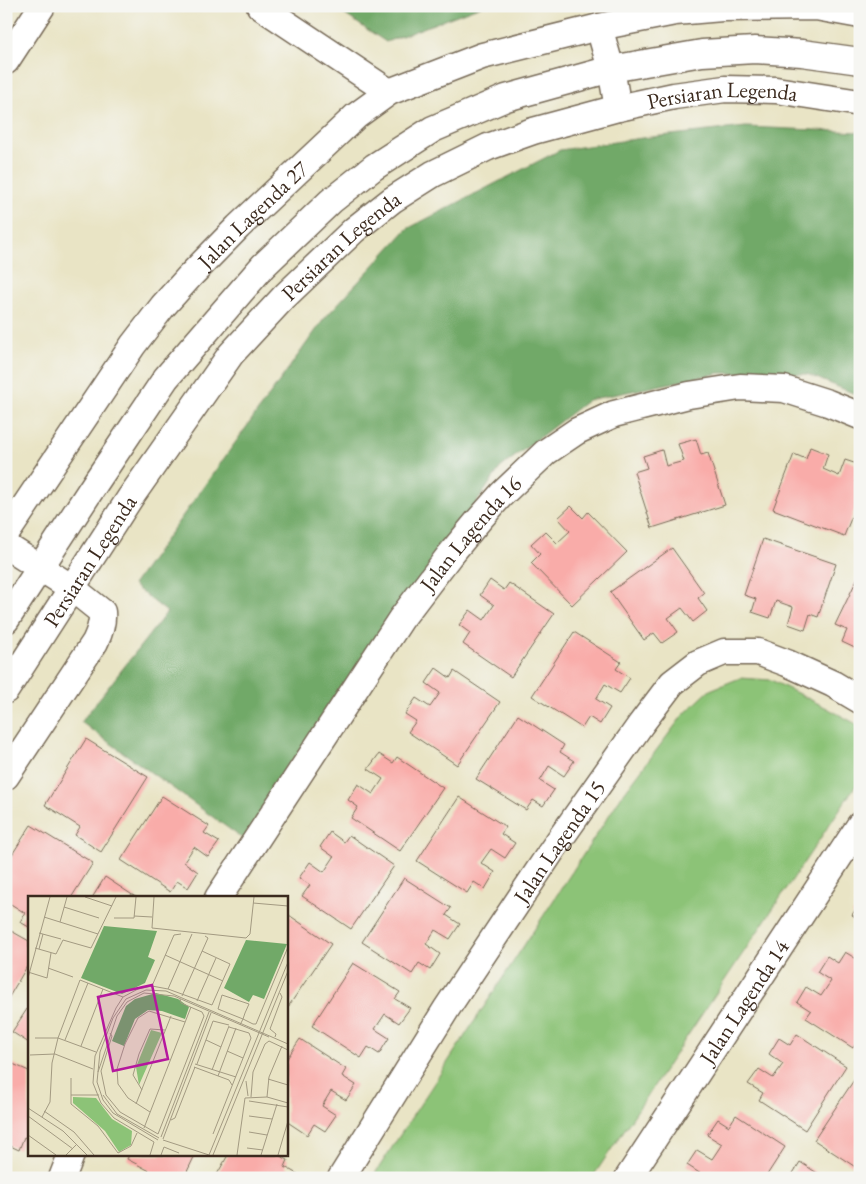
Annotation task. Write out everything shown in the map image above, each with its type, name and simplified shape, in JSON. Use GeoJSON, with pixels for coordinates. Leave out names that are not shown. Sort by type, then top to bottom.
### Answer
{"type":"FeatureCollection","features":[{"type":"Feature","properties":{"kind":"street"},"geometry":{"type":"LineString","coordinates":[[6,61],[42,6]]}},
{"type":"Feature","properties":{"kind":"street"},"geometry":{"type":"LineString","coordinates":[[260,6],[389,92]]}},
{"type":"Feature","properties":{"kind":"street","name":"Jalan Lagenda 27"},"geometry":{"type":"LineString","coordinates":[[6,534],[133,345],[164,306],[190,276],[238,227],[356,116],[389,92],[482,56],[599,27],[674,12],[722,8],[816,8],[860,15]]}},
{"type":"Feature","properties":{"kind":"street"},"geometry":{"type":"LineString","coordinates":[[599,27],[611,68],[618,108]]}},
{"type":"Feature","properties":{"kind":"street","name":"Persiaran Legenda"},"geometry":{"type":"LineString","coordinates":[[6,620],[166,378],[263,266],[331,201],[374,167],[433,129],[506,98],[611,68],[702,53],[755,50],[802,53],[860,61]]}},
{"type":"Feature","properties":{"kind":"street","name":"Persiaran Legenda"},"geometry":{"type":"LineString","coordinates":[[6,690],[130,498],[231,354],[284,297],[354,230],[392,200],[424,179],[488,148],[533,131],[618,108],[674,96],[725,89],[776,90],[860,103]]}},
{"type":"Feature","properties":{"kind":"street","name":"Jalan Lagenda 16"},"geometry":{"type":"LineString","coordinates":[[219,896],[401,619],[478,521],[501,495],[546,452],[577,430],[614,414],[689,395],[740,387],[784,389],[828,403],[860,416]]}},
{"type":"Feature","properties":{"kind":"street"},"geometry":{"type":"LineString","coordinates":[[6,546],[72,588],[102,612],[103,619],[95,642],[6,776]]}},
{"type":"Feature","properties":{"kind":"street","name":"Jalan Lagenda 15"},"geometry":{"type":"LineString","coordinates":[[341,1178],[447,1008],[553,848],[672,683],[698,662],[724,652],[758,652],[833,684],[860,700]]}},
{"type":"Feature","properties":{"kind":"street","name":"Jalan Lagenda 14"},"geometry":{"type":"LineString","coordinates":[[628,1178],[860,825]]}},
{"type":"Feature","properties":{"kind":"street"},"geometry":{"type":"LineString","coordinates":[[62,1178],[71,1156]]}},
{"type":"Feature","properties":{"kind":"green space"},"geometry":{"type":"Polygon","coordinates":[[[332,6],[481,6],[386,42],[332,6]]]}},
{"type":"Feature","properties":{"kind":"green space"},"geometry":{"type":"Polygon","coordinates":[[[746,127],[860,132],[860,396],[807,374],[720,373],[588,400],[500,468],[246,841],[81,722],[167,612],[133,585],[324,319],[407,229],[560,150],[642,138],[746,127]]]}},
{"type":"Feature","properties":{"kind":"green space"},"geometry":{"type":"Polygon","coordinates":[[[740,678],[771,680],[860,726],[860,779],[592,1178],[372,1178],[621,797],[683,715],[710,690],[740,678]]]}},
{"type":"Feature","properties":{"kind":"building"},"geometry":{"type":"Polygon","coordinates":[[[696,439],[701,455],[708,453],[725,505],[652,528],[634,472],[647,468],[643,456],[662,450],[666,466],[684,461],[678,444],[696,439]]]}},
{"type":"Feature","properties":{"kind":"building"},"geometry":{"type":"Polygon","coordinates":[[[810,447],[828,454],[823,469],[839,476],[845,460],[860,465],[860,473],[856,482],[860,483],[860,496],[844,536],[773,509],[794,454],[806,459],[810,447]]]}},
{"type":"Feature","properties":{"kind":"building"},"geometry":{"type":"Polygon","coordinates":[[[571,506],[583,518],[588,512],[627,552],[572,605],[531,563],[540,554],[531,544],[545,531],[557,543],[570,531],[558,518],[571,506]]]}},
{"type":"Feature","properties":{"kind":"building"},"geometry":{"type":"Polygon","coordinates":[[[763,539],[836,564],[818,617],[810,614],[805,630],[788,624],[793,607],[776,601],[770,618],[752,612],[756,599],[744,595],[763,539]]]}},
{"type":"Feature","properties":{"kind":"building"},"geometry":{"type":"Polygon","coordinates":[[[672,548],[704,593],[698,598],[707,611],[693,622],[682,608],[668,618],[678,632],[662,643],[654,633],[644,640],[610,592],[672,548]]]}},
{"type":"Feature","properties":{"kind":"building"},"geometry":{"type":"Polygon","coordinates":[[[860,573],[859,650],[842,642],[847,630],[835,625],[860,573]]]}},
{"type":"Feature","properties":{"kind":"building"},"geometry":{"type":"Polygon","coordinates":[[[490,580],[504,590],[509,583],[554,614],[511,677],[463,644],[470,633],[459,625],[470,610],[484,620],[494,605],[480,595],[490,580]]]}},
{"type":"Feature","properties":{"kind":"building"},"geometry":{"type":"Polygon","coordinates":[[[574,632],[621,662],[616,669],[630,678],[620,693],[605,684],[596,699],[610,708],[600,724],[589,717],[582,728],[532,696],[574,632]]]}},
{"type":"Feature","properties":{"kind":"building"},"geometry":{"type":"Polygon","coordinates":[[[436,668],[450,678],[454,671],[500,702],[457,765],[408,732],[416,721],[405,714],[416,698],[430,707],[440,693],[426,683],[436,668]]]}},
{"type":"Feature","properties":{"kind":"building"},"geometry":{"type":"Polygon","coordinates":[[[518,715],[564,745],[560,752],[574,761],[564,776],[549,766],[540,781],[554,790],[543,806],[533,800],[526,810],[476,779],[518,715]]]}},
{"type":"Feature","properties":{"kind":"building"},"geometry":{"type":"Polygon","coordinates":[[[86,739],[148,777],[101,852],[75,835],[80,827],[45,805],[86,739]]]}},
{"type":"Feature","properties":{"kind":"building"},"geometry":{"type":"Polygon","coordinates":[[[379,754],[393,763],[397,757],[443,788],[400,851],[351,818],[358,807],[348,800],[358,784],[373,794],[383,779],[368,769],[379,754]]]}},
{"type":"Feature","properties":{"kind":"building"},"geometry":{"type":"Polygon","coordinates":[[[162,796],[209,826],[204,833],[219,842],[208,857],[194,847],[184,862],[198,872],[188,888],[177,881],[170,892],[121,860],[162,796]]]}},
{"type":"Feature","properties":{"kind":"building"},"geometry":{"type":"Polygon","coordinates":[[[459,797],[506,827],[501,834],[515,843],[505,858],[491,849],[481,863],[495,872],[485,889],[474,882],[467,893],[417,861],[459,797]]]}},
{"type":"Feature","properties":{"kind":"building"},"geometry":{"type":"Polygon","coordinates":[[[31,825],[93,863],[72,896],[28,896],[28,926],[20,922],[25,913],[6,901],[6,864],[31,825]]]}},
{"type":"Feature","properties":{"kind":"building"},"geometry":{"type":"Polygon","coordinates":[[[330,832],[344,842],[349,835],[394,866],[351,929],[302,896],[310,885],[299,878],[310,862],[324,872],[334,857],[320,847],[330,832]]]}},
{"type":"Feature","properties":{"kind":"building"},"geometry":{"type":"Polygon","coordinates":[[[105,877],[134,896],[93,896],[105,877]]]}},
{"type":"Feature","properties":{"kind":"building"},"geometry":{"type":"Polygon","coordinates":[[[404,878],[451,908],[446,915],[460,924],[450,939],[435,930],[426,944],[440,954],[430,970],[419,963],[412,974],[362,942],[404,878]]]}},
{"type":"Feature","properties":{"kind":"building"},"geometry":{"type":"Polygon","coordinates":[[[860,902],[860,920],[852,915],[860,902]]]}},
{"type":"Feature","properties":{"kind":"building"},"geometry":{"type":"Polygon","coordinates":[[[288,914],[331,944],[288,1007],[288,914]]]}},
{"type":"Feature","properties":{"kind":"building"},"geometry":{"type":"Polygon","coordinates":[[[6,928],[28,940],[28,965],[6,1002],[6,928]]]}},
{"type":"Feature","properties":{"kind":"building"},"geometry":{"type":"Polygon","coordinates":[[[845,952],[860,961],[860,1037],[853,1048],[806,1018],[811,1011],[797,1002],[806,987],[821,996],[831,981],[817,972],[827,956],[838,963],[845,952]]]}},
{"type":"Feature","properties":{"kind":"building"},"geometry":{"type":"Polygon","coordinates":[[[353,963],[400,992],[395,999],[410,1008],[399,1023],[385,1014],[375,1029],[389,1038],[379,1054],[368,1047],[361,1058],[312,1026],[353,963]]]}},
{"type":"Feature","properties":{"kind":"building"},"geometry":{"type":"Polygon","coordinates":[[[28,1008],[28,1042],[12,1032],[28,1008]]]}},
{"type":"Feature","properties":{"kind":"building"},"geometry":{"type":"Polygon","coordinates":[[[797,1034],[846,1066],[805,1130],[759,1100],[763,1093],[748,1084],[759,1069],[773,1078],[783,1064],[769,1054],[779,1038],[790,1045],[797,1034]]]}},
{"type":"Feature","properties":{"kind":"building"},"geometry":{"type":"Polygon","coordinates":[[[300,1039],[346,1069],[342,1076],[356,1085],[346,1100],[331,1091],[322,1106],[336,1115],[325,1131],[314,1124],[307,1135],[288,1122],[288,1057],[300,1039]]]}},
{"type":"Feature","properties":{"kind":"building"},"geometry":{"type":"Polygon","coordinates":[[[6,1061],[28,1071],[28,1139],[24,1137],[19,1150],[6,1144],[6,1061]]]}},
{"type":"Feature","properties":{"kind":"building"},"geometry":{"type":"Polygon","coordinates":[[[856,1077],[860,1079],[860,1170],[814,1140],[856,1077]]]}},
{"type":"Feature","properties":{"kind":"building"},"geometry":{"type":"Polygon","coordinates":[[[736,1115],[785,1147],[765,1178],[699,1178],[701,1174],[687,1165],[697,1150],[712,1159],[722,1144],[707,1135],[718,1119],[729,1126],[736,1115]]]}},
{"type":"Feature","properties":{"kind":"building"},"geometry":{"type":"Polygon","coordinates":[[[128,1156],[195,1156],[184,1178],[163,1178],[127,1159],[128,1156]]]}},
{"type":"Feature","properties":{"kind":"building"},"geometry":{"type":"Polygon","coordinates":[[[227,1156],[281,1156],[288,1160],[285,1167],[299,1175],[298,1178],[215,1178],[227,1156]]]}},
{"type":"Feature","properties":{"kind":"building"},"geometry":{"type":"Polygon","coordinates":[[[800,1162],[825,1178],[790,1178],[800,1162]]]}}]}
